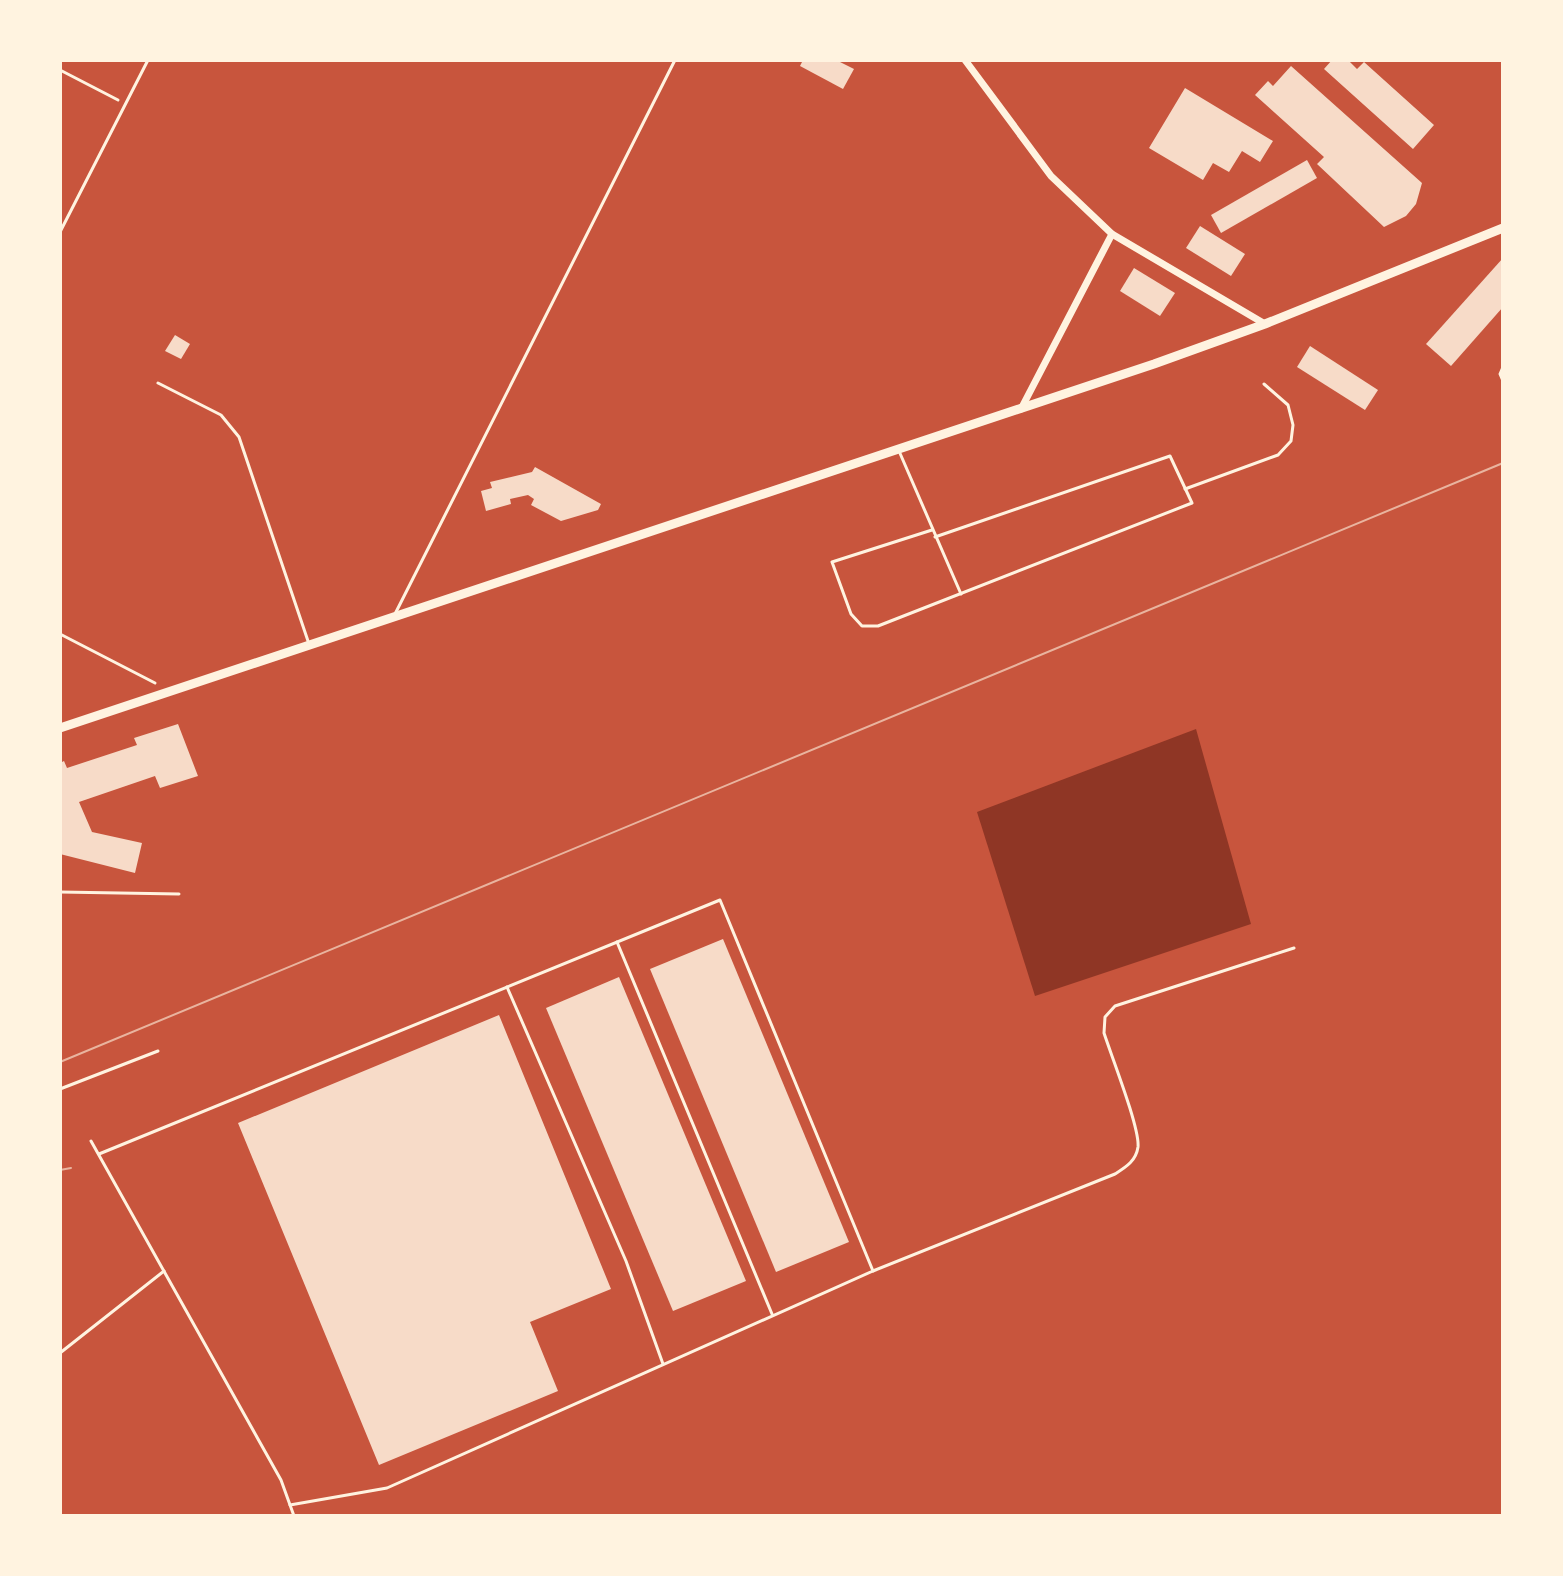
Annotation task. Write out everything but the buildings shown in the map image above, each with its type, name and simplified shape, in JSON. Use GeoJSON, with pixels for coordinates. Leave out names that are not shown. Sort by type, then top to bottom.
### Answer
{"type":"FeatureCollection","features":[{"type":"Feature","properties":{"kind":"street"},"geometry":{"type":"LineString","coordinates":[[965,60],[1051,176],[1112,234],[1265,324]]}},
{"type":"Feature","properties":{"kind":"street"},"geometry":{"type":"LineString","coordinates":[[60,728],[1021,409],[1265,324],[1503,228]]}},
{"type":"Feature","properties":{"kind":"street"},"geometry":{"type":"LineString","coordinates":[[1021,409],[1112,234]]}},
{"type":"Feature","properties":{"kind":"lane"},"geometry":{"type":"LineString","coordinates":[[60,232],[148,60]]}},
{"type":"Feature","properties":{"kind":"lane"},"geometry":{"type":"LineString","coordinates":[[394,616],[675,60]]}},
{"type":"Feature","properties":{"kind":"lane"},"geometry":{"type":"LineString","coordinates":[[1503,367],[1500,374],[1503,381]]}},
{"type":"Feature","properties":{"kind":"lane"},"geometry":{"type":"LineString","coordinates":[[158,383],[221,415],[239,437],[309,645]]}},
{"type":"Feature","properties":{"kind":"lane"},"geometry":{"type":"LineString","coordinates":[[1185,489],[1278,455],[1291,441],[1293,425],[1288,405],[1264,384]]}},
{"type":"Feature","properties":{"kind":"lane"},"geometry":{"type":"LineString","coordinates":[[899,451],[961,594]]}},
{"type":"Feature","properties":{"kind":"lane"},"geometry":{"type":"LineString","coordinates":[[932,530],[832,562],[851,614],[862,626],[878,626],[1192,503],[1170,456],[935,537]]}},
{"type":"Feature","properties":{"kind":"lane"},"geometry":{"type":"LineString","coordinates":[[60,892],[179,894]]}},
{"type":"Feature","properties":{"kind":"lane"},"geometry":{"type":"LineString","coordinates":[[99,1154],[720,900],[873,1271]]}},
{"type":"Feature","properties":{"kind":"lane"},"geometry":{"type":"LineString","coordinates":[[617,942],[772,1314]]}},
{"type":"Feature","properties":{"kind":"lane"},"geometry":{"type":"LineString","coordinates":[[290,1505],[387,1488],[772,1314],[1115,1174],[1133,1162],[1138,1146],[1135,1126],[1104,1033],[1105,1017],[1115,1006],[1294,948]]}},
{"type":"Feature","properties":{"kind":"lane"},"geometry":{"type":"LineString","coordinates":[[507,987],[626,1261],[663,1364]]}},
{"type":"Feature","properties":{"kind":"lane"},"geometry":{"type":"LineString","coordinates":[[91,1141],[281,1480],[294,1516]]}},
{"type":"Feature","properties":{"kind":"lane"},"geometry":{"type":"LineString","coordinates":[[60,1353],[164,1271]]}},
{"type":"Feature","properties":{"kind":"path"},"geometry":{"type":"LineString","coordinates":[[60,70],[125,104]]}},
{"type":"Feature","properties":{"kind":"path"},"geometry":{"type":"LineString","coordinates":[[60,634],[169,691]]}},
{"type":"Feature","properties":{"kind":"path"},"geometry":{"type":"LineString","coordinates":[[60,1089],[158,1051]]}},
{"type":"Feature","properties":{"kind":"shaded area"},"geometry":{"type":"Polygon","coordinates":[[[1196,729],[1251,924],[1035,996],[977,812],[1196,729]]]}},
{"type":"Feature","properties":{"kind":"tram line"},"geometry":{"type":"LineString","coordinates":[[60,1062],[1503,463]]}},
{"type":"Feature","properties":{"kind":"tram line"},"geometry":{"type":"LineString","coordinates":[[60,1170],[71,1168]]}}]}
